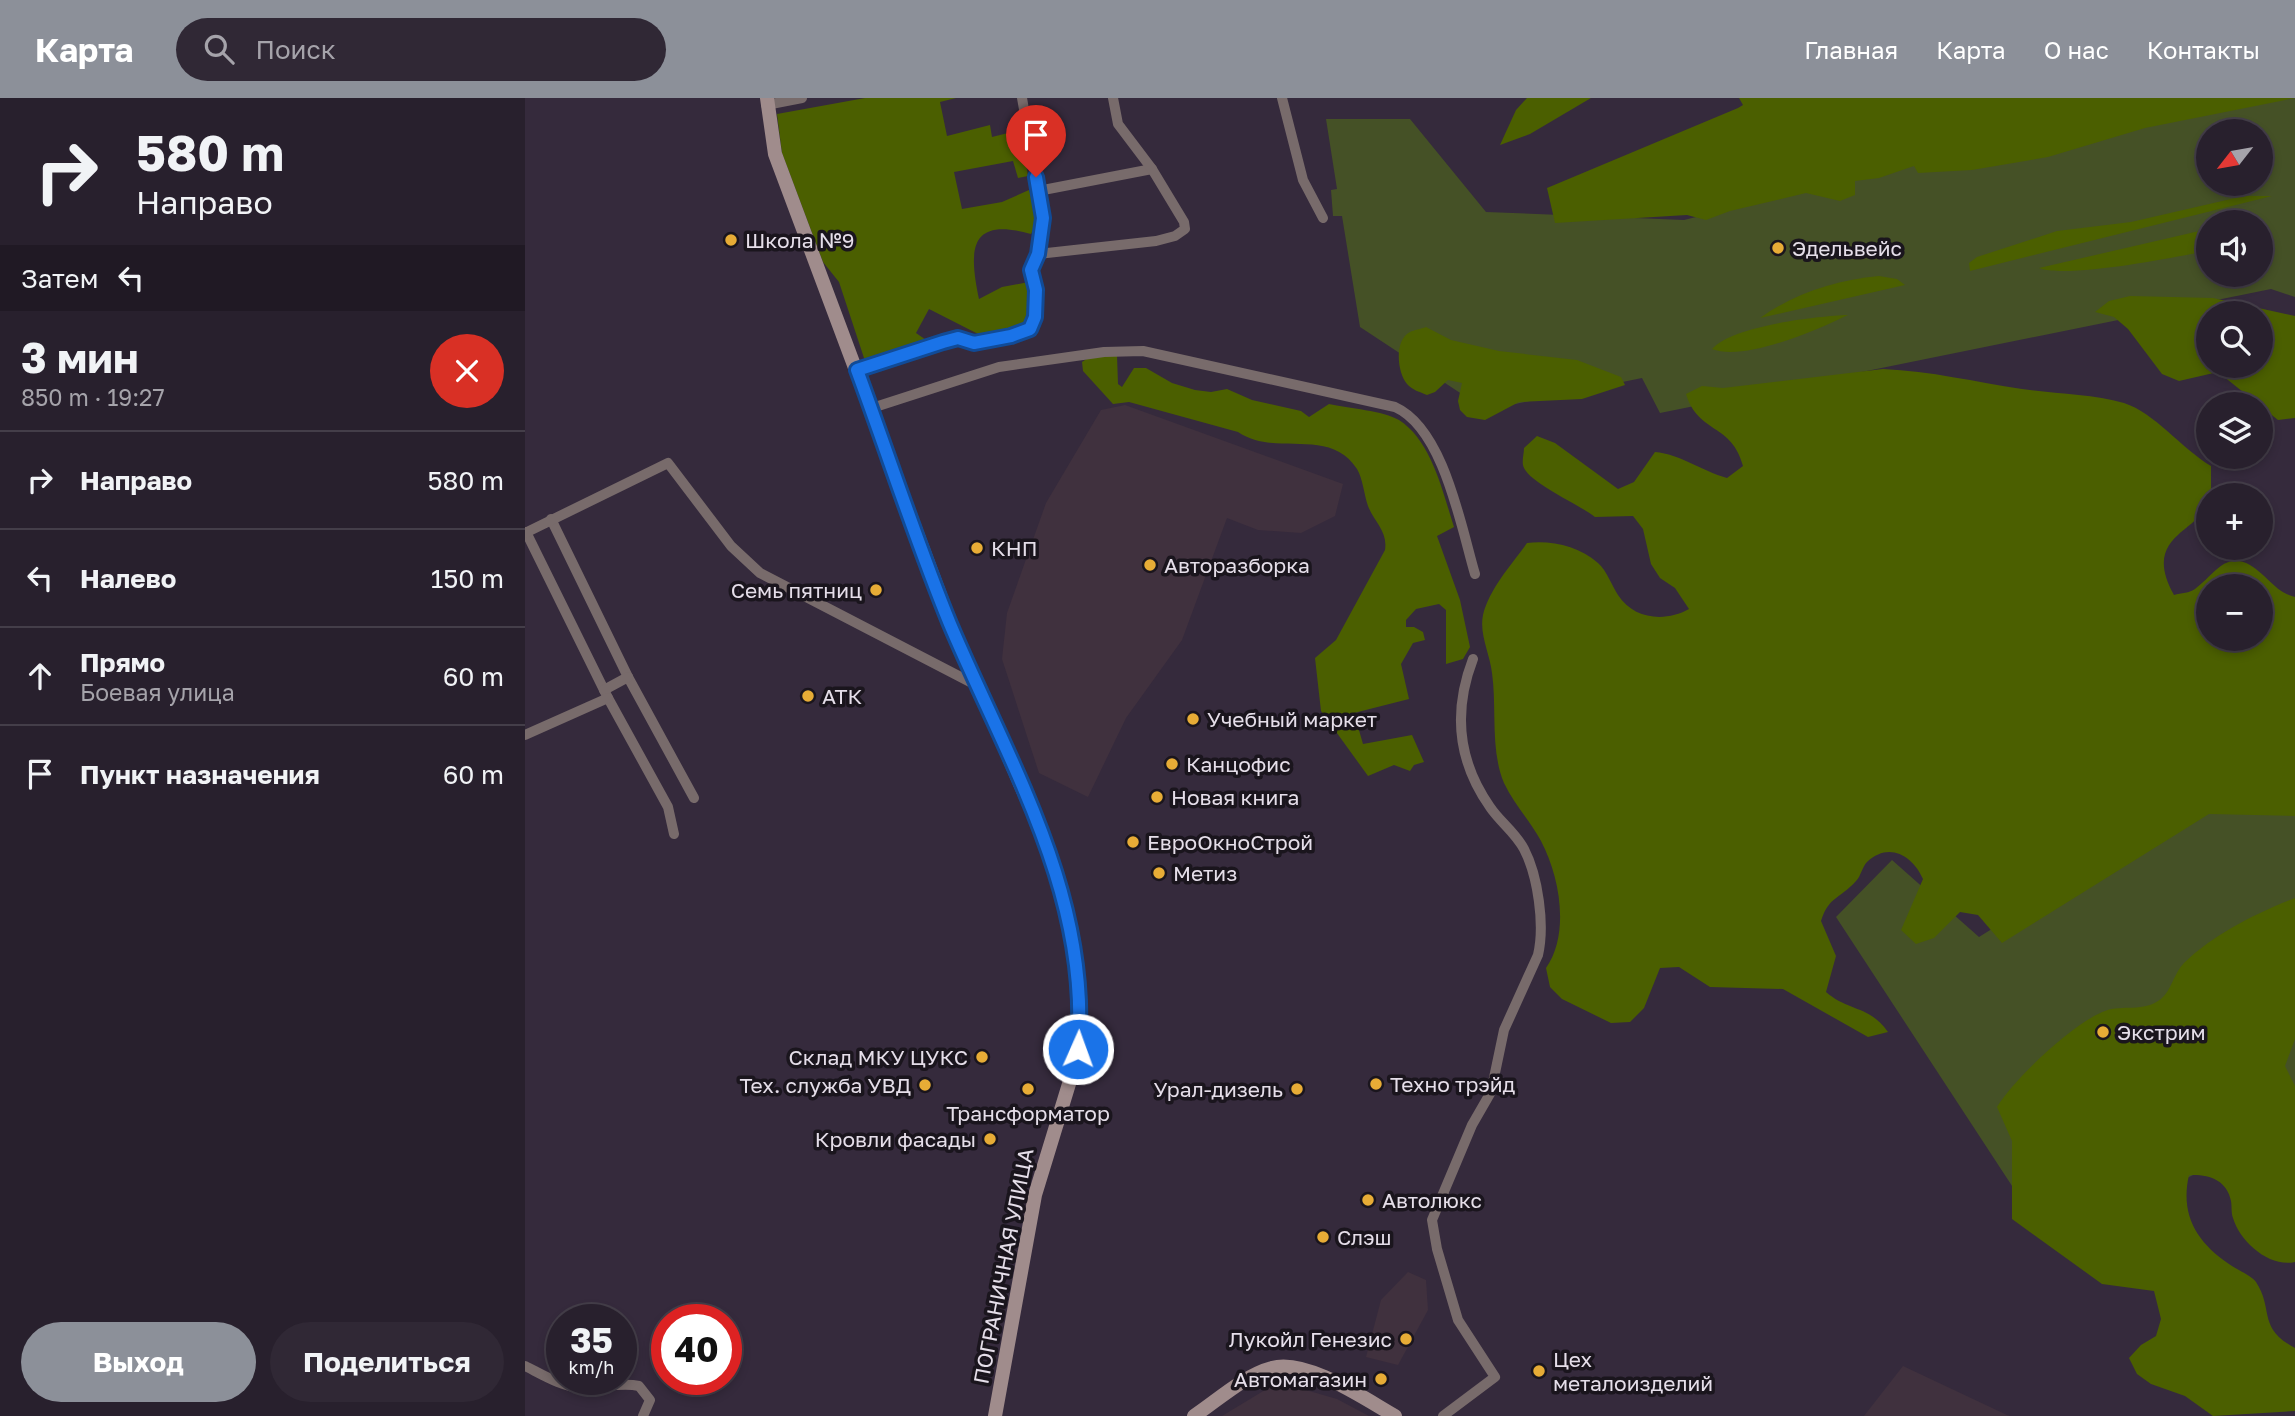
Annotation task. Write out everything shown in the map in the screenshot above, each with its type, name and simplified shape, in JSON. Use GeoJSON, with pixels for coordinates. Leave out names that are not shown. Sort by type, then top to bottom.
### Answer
{"type":"FeatureCollection","features":[{"type":"Feature","properties":{"kind":"street"},"geometry":{"type":"LineString","coordinates":[[766,101],[802,98]]}},
{"type":"Feature","properties":{"kind":"street"},"geometry":{"type":"LineString","coordinates":[[857,370],[958,338],[974,343],[1011,336],[1030,329],[1035,317],[1036,290],[1031,270],[1038,256],[1043,218],[1022,98]]}},
{"type":"Feature","properties":{"kind":"street"},"geometry":{"type":"LineString","coordinates":[[1038,256],[1156,241],[1175,236],[1185,229],[1185,222],[1152,169],[1118,124],[1113,98]]}},
{"type":"Feature","properties":{"kind":"street"},"geometry":{"type":"LineString","coordinates":[[1282,98],[1303,180],[1324,218]]}},
{"type":"Feature","properties":{"kind":"street","name":"ПОГРАНИЧНАЯ УЛИЦА"},"geometry":{"type":"LineString","coordinates":[[766,101],[775,154],[949,619],[1053,863],[1071,927],[1079,1010],[1076,1060],[1033,1203],[995,1416]]}},
{"type":"Feature","properties":{"kind":"street"},"geometry":{"type":"LineString","coordinates":[[1038,191],[1152,169]]}},
{"type":"Feature","properties":{"kind":"street"},"geometry":{"type":"LineString","coordinates":[[871,408],[999,367],[1104,352],[1143,351],[1395,407],[1414,420],[1437,456],[1475,574]]}},
{"type":"Feature","properties":{"kind":"street"},"geometry":{"type":"LineString","coordinates":[[674,834],[668,807],[606,694],[525,532],[551,519],[668,463],[731,546],[760,573],[855,625],[976,685]]}},
{"type":"Feature","properties":{"kind":"street"},"geometry":{"type":"LineString","coordinates":[[551,519],[628,677],[694,797]]}},
{"type":"Feature","properties":{"kind":"street"},"geometry":{"type":"LineString","coordinates":[[1443,1416],[1495,1377],[1458,1320],[1433,1234],[1433,1214],[1472,1125],[1491,1092],[1504,1030],[1538,955],[1540,942],[1537,901],[1528,856],[1519,840],[1482,795],[1460,736],[1465,682],[1473,659]]}},
{"type":"Feature","properties":{"kind":"street"},"geometry":{"type":"LineString","coordinates":[[525,735],[606,694],[628,677]]}},
{"type":"Feature","properties":{"kind":"street"},"geometry":{"type":"LineString","coordinates":[[525,1366],[555,1381],[579,1388],[623,1383],[639,1386],[649,1398],[643,1416]]}},
{"type":"Feature","properties":{"kind":"street"},"geometry":{"type":"LineString","coordinates":[[1195,1416],[1259,1373],[1285,1366],[1318,1375],[1395,1416]]}},
{"type":"Feature","properties":{"kind":"shaded area"},"geometry":{"type":"Polygon","coordinates":[[[1125,405],[1343,484],[1335,516],[1301,533],[1258,530],[1227,518],[1182,640],[1126,718],[1088,797],[1039,773],[1002,659],[1007,613],[1046,503],[1101,410],[1125,405]]]}},
{"type":"Feature","properties":{"kind":"shaded area"},"geometry":{"type":"Polygon","coordinates":[[[1408,1272],[1426,1280],[1428,1310],[1398,1365],[1366,1357],[1381,1300],[1408,1272]]]}},
{"type":"Feature","properties":{"kind":"shaded area"},"geometry":{"type":"Polygon","coordinates":[[[1903,1366],[2007,1415],[2010,1416],[1864,1416],[1903,1366]]]}},
{"type":"Feature","properties":{"kind":"shaded area"},"geometry":{"type":"Polygon","coordinates":[[[1278,1382],[1337,1399],[1369,1416],[1222,1416],[1278,1382]]]}},
{"type":"Feature","properties":{"kind":"green space"},"geometry":{"type":"Polygon","coordinates":[[[865,98],[956,98],[940,102],[947,136],[990,125],[992,137],[1020,130],[1028,176],[1018,178],[1013,161],[954,172],[962,209],[1002,202],[1029,190],[1036,218],[1031,234],[995,230],[984,234],[974,253],[979,299],[1002,287],[1029,282],[1031,312],[1019,328],[984,337],[929,309],[916,333],[929,342],[865,361],[839,282],[823,262],[782,153],[777,114],[865,98]]]}},
{"type":"Feature","properties":{"kind":"green space"},"geometry":{"type":"Polygon","coordinates":[[[1527,98],[1591,98],[1530,134],[1500,145],[1516,110],[1527,98]]]}},
{"type":"Feature","properties":{"kind":"green space"},"geometry":{"type":"Polygon","coordinates":[[[1739,98],[2295,98],[2145,128],[2048,157],[1972,170],[1918,173],[1914,166],[1879,178],[1855,181],[1855,195],[1840,201],[1806,193],[1730,211],[1706,220],[1687,215],[1555,223],[1547,188],[1738,108],[1743,105],[1739,98]]]}},
{"type":"Feature","properties":{"kind":"green space","name":"Эдельвейс"},"geometry":{"type":"Polygon","coordinates":[[[2171,98],[2295,98],[2295,297],[2271,289],[2212,301],[2196,301],[2196,304],[1660,413],[1642,378],[1486,410],[1360,327],[1342,216],[1333,216],[1331,190],[1337,189],[1326,119],[1410,119],[1486,212],[1684,220],[2171,98]]]}},
{"type":"Feature","properties":{"kind":"green space"},"geometry":{"type":"Polygon","coordinates":[[[2244,196],[2272,196],[2216,210],[2196,210],[2196,215],[1970,271],[1969,263],[1977,257],[2057,231],[2131,222],[2244,196]]]}},
{"type":"Feature","properties":{"kind":"green space"},"geometry":{"type":"Polygon","coordinates":[[[2196,232],[2196,253],[2096,269],[2053,271],[2039,268],[2196,232]]]}},
{"type":"Feature","properties":{"kind":"green space"},"geometry":{"type":"Polygon","coordinates":[[[1879,276],[1897,279],[1905,285],[1760,318],[1787,301],[1816,289],[1879,276]]]}},
{"type":"Feature","properties":{"kind":"green space"},"geometry":{"type":"Polygon","coordinates":[[[2130,296],[2213,298],[2227,301],[2196,301],[2196,377],[2179,381],[2162,374],[2128,329],[2114,317],[2095,312],[2109,301],[2130,296]]]}},
{"type":"Feature","properties":{"kind":"green space"},"geometry":{"type":"Polygon","coordinates":[[[2273,311],[2295,316],[2295,418],[2278,420],[2273,416],[2273,392],[2243,392],[2226,378],[2273,378],[2273,311]]]}},
{"type":"Feature","properties":{"kind":"green space"},"geometry":{"type":"Polygon","coordinates":[[[1848,315],[1800,336],[1761,348],[1726,352],[1712,349],[1722,341],[1755,328],[1796,320],[1848,315]]]}},
{"type":"Feature","properties":{"kind":"green space"},"geometry":{"type":"Polygon","coordinates":[[[1426,327],[1451,340],[1499,351],[1577,360],[1621,377],[1625,385],[1582,399],[1519,402],[1485,420],[1467,417],[1460,410],[1458,401],[1462,383],[1448,380],[1435,392],[1427,395],[1411,388],[1404,379],[1399,364],[1401,342],[1410,332],[1426,327]]]}},
{"type":"Feature","properties":{"kind":"green space"},"geometry":{"type":"Polygon","coordinates":[[[1117,355],[1118,384],[1122,387],[1134,368],[1146,368],[1172,383],[1195,390],[1211,392],[1227,389],[1252,400],[1301,411],[1309,417],[1329,404],[1384,414],[1399,420],[1420,441],[1435,469],[1454,527],[1437,536],[1460,600],[1470,647],[1463,659],[1446,664],[1446,610],[1439,604],[1416,609],[1406,620],[1406,627],[1414,627],[1423,632],[1425,640],[1413,643],[1401,664],[1409,699],[1354,713],[1363,744],[1412,735],[1424,762],[1414,765],[1410,771],[1394,765],[1368,776],[1321,711],[1315,658],[1336,640],[1385,550],[1384,537],[1368,506],[1357,469],[1345,456],[1317,445],[1269,443],[1129,402],[1113,404],[1083,371],[1082,362],[1088,358],[1117,355]]]}},
{"type":"Feature","properties":{"kind":"green space"},"geometry":{"type":"Polygon","coordinates":[[[1883,369],[1901,370],[2112,400],[2146,415],[2196,455],[2196,469],[2211,469],[2211,483],[2196,483],[2196,519],[2169,545],[2164,558],[2165,574],[2174,595],[2196,588],[2196,651],[2273,651],[2273,584],[2282,592],[2295,597],[2295,816],[2209,814],[2002,943],[1978,915],[1960,912],[1934,938],[1916,944],[1901,930],[1923,879],[1913,864],[1900,854],[1892,852],[1875,856],[1865,864],[1856,881],[1831,902],[1821,921],[1836,956],[1826,992],[1874,1017],[1888,1032],[1868,1037],[1783,989],[1710,987],[1679,967],[1660,968],[1644,1008],[1630,1022],[1611,1023],[1562,999],[1550,987],[1546,968],[1558,939],[1560,905],[1557,888],[1548,855],[1512,798],[1500,770],[1495,743],[1492,673],[1482,629],[1483,615],[1490,596],[1527,543],[1546,542],[1574,548],[1598,563],[1618,595],[1641,614],[1661,617],[1689,609],[1675,588],[1660,578],[1651,564],[1643,529],[1633,516],[1595,517],[1533,478],[1526,472],[1523,463],[1524,448],[1537,436],[1555,443],[1618,489],[1634,482],[1655,452],[1673,456],[1727,478],[1743,466],[1731,442],[1698,416],[1691,407],[1686,394],[1702,386],[1723,388],[1883,369]]]}},
{"type":"Feature","properties":{"kind":"green space"},"geometry":{"type":"Polygon","coordinates":[[[2234,561],[2241,561],[2262,574],[2212,574],[2220,566],[2234,561]]]}},
{"type":"Feature","properties":{"kind":"green space","name":"Экстрим"},"geometry":{"type":"Polygon","coordinates":[[[2210,792],[2295,797],[2295,1126],[2050,1244],[1836,917],[1892,860],[1979,937],[2210,792]]]}},
{"type":"Feature","properties":{"kind":"green space"},"geometry":{"type":"Polygon","coordinates":[[[2295,898],[2295,1039],[2285,1066],[2295,1086],[2295,1262],[2276,1261],[2249,1244],[2233,1218],[2226,1188],[2216,1180],[2189,1175],[2187,1202],[2193,1226],[2199,1236],[2217,1255],[2256,1282],[2275,1333],[2295,1348],[2295,1411],[2213,1416],[2185,1396],[2151,1384],[2137,1374],[2129,1358],[2141,1345],[2156,1336],[2161,1319],[2154,1291],[2102,1284],[2012,1219],[2012,1141],[1997,1107],[2030,1067],[2077,1027],[2105,1011],[2147,1006],[2161,999],[2184,963],[2196,952],[2265,910],[2295,898]]]}},
{"type":"Feature","properties":{"kind":"place","name":"Школа №9"},"geometry":{"type":"Point","coordinates":[731,240]}},
{"type":"Feature","properties":{"kind":"place","name":"Эдельвейс"},"geometry":{"type":"Point","coordinates":[1778,248]}},
{"type":"Feature","properties":{"kind":"place","name":"КНП"},"geometry":{"type":"Point","coordinates":[977,548]}},
{"type":"Feature","properties":{"kind":"place","name":"Авторазборка"},"geometry":{"type":"Point","coordinates":[1150,565]}},
{"type":"Feature","properties":{"kind":"place","name":"Семь пятниц"},"geometry":{"type":"Point","coordinates":[876,590]}},
{"type":"Feature","properties":{"kind":"place","name":"АТК"},"geometry":{"type":"Point","coordinates":[808,696]}},
{"type":"Feature","properties":{"kind":"place","name":"Учебный маркет"},"geometry":{"type":"Point","coordinates":[1193,719]}},
{"type":"Feature","properties":{"kind":"place","name":"Канцофис"},"geometry":{"type":"Point","coordinates":[1172,764]}},
{"type":"Feature","properties":{"kind":"place","name":"Новая книга"},"geometry":{"type":"Point","coordinates":[1157,797]}},
{"type":"Feature","properties":{"kind":"place","name":"ЕвроОкноСтрой"},"geometry":{"type":"Point","coordinates":[1133,842]}},
{"type":"Feature","properties":{"kind":"place","name":"Метиз"},"geometry":{"type":"Point","coordinates":[1159,873]}},
{"type":"Feature","properties":{"kind":"place","name":"Экстрим"},"geometry":{"type":"Point","coordinates":[2103,1032]}},
{"type":"Feature","properties":{"kind":"place","name":"Склад МКУ ЦУКС"},"geometry":{"type":"Point","coordinates":[982,1057]}},
{"type":"Feature","properties":{"kind":"place","name":"Техно трэйд"},"geometry":{"type":"Point","coordinates":[1376,1084]}},
{"type":"Feature","properties":{"kind":"place","name":"Тех. служба УВД"},"geometry":{"type":"Point","coordinates":[925,1085]}},
{"type":"Feature","properties":{"kind":"place","name":"Трансформатор"},"geometry":{"type":"Point","coordinates":[1028,1089]}},
{"type":"Feature","properties":{"kind":"place","name":"Урал-дизель"},"geometry":{"type":"Point","coordinates":[1297,1089]}},
{"type":"Feature","properties":{"kind":"place","name":"Кровли фасады"},"geometry":{"type":"Point","coordinates":[990,1139]}},
{"type":"Feature","properties":{"kind":"place","name":"Автолюкс"},"geometry":{"type":"Point","coordinates":[1368,1200]}},
{"type":"Feature","properties":{"kind":"place","name":"Слэш"},"geometry":{"type":"Point","coordinates":[1323,1237]}},
{"type":"Feature","properties":{"kind":"place","name":"Лукойл Генезис"},"geometry":{"type":"Point","coordinates":[1406,1339]}},
{"type":"Feature","properties":{"kind":"place","name":"Цех металоизделий"},"geometry":{"type":"Point","coordinates":[1539,1371]}},
{"type":"Feature","properties":{"kind":"place","name":"Автомагазин"},"geometry":{"type":"Point","coordinates":[1381,1379]}},
{"type":"Feature","properties":{"kind":"route"},"geometry":{"type":"LineString","coordinates":[[1036,177],[1043,218],[1038,254],[1031,270],[1036,290],[1035,317],[1030,329],[1011,336],[974,343],[958,338],[857,370],[949,619],[1033,809],[1059,881],[1075,953],[1080,1023],[1078,1049]]}}]}
